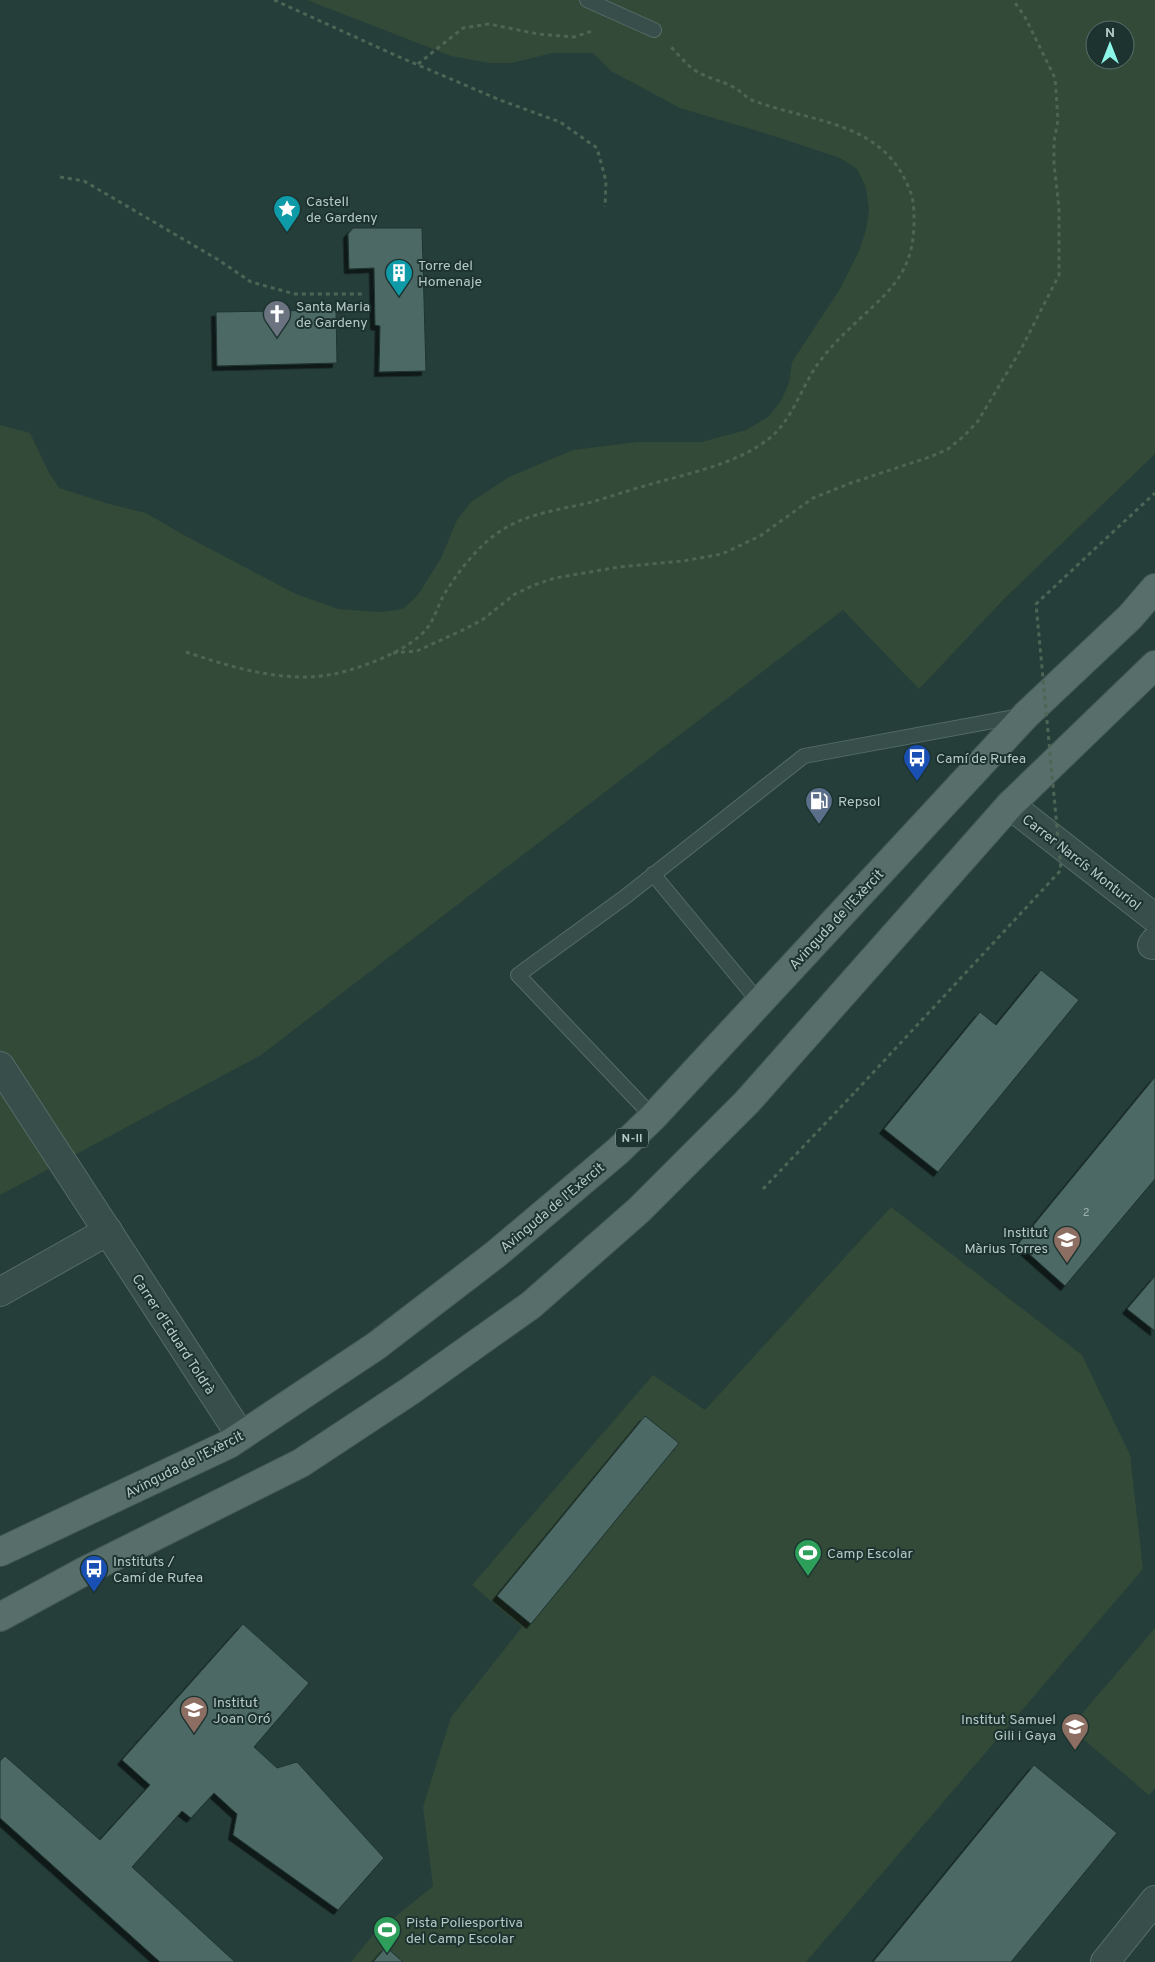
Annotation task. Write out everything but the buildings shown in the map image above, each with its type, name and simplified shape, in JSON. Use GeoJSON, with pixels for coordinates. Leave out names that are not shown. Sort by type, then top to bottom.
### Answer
{"type":"FeatureCollection","features":[{"type":"Feature","properties":{"kind":"main road","name":"Avinguda de l'Exèrcit"},"geometry":{"type":"LineString","coordinates":[[0,1552],[229,1444],[376,1346],[496,1254],[618,1151],[653,1117],[1026,715],[1130,617],[1155,588]]}},
{"type":"Feature","properties":{"kind":"main road"},"geometry":{"type":"LineString","coordinates":[[0,1617],[81,1573],[301,1464],[410,1391],[531,1305],[639,1210],[747,1102],[1010,805],[1155,665]]}},
{"type":"Feature","properties":{"kind":"main road"},"geometry":{"type":"LineString","coordinates":[[1129,692],[1155,678]]}},
{"type":"Feature","properties":{"kind":"street","name":"Carrer Narcís Monturiol"},"geometry":{"type":"LineString","coordinates":[[1010,805],[1154,935]]}},
{"type":"Feature","properties":{"kind":"street","name":"Carrer d'Eduard Toldrà"},"geometry":{"type":"LineString","coordinates":[[0,1066],[241,1436]]}},
{"type":"Feature","properties":{"kind":"street"},"geometry":{"type":"LineString","coordinates":[[0,1292],[108,1232]]}},
{"type":"Feature","properties":{"kind":"street"},"geometry":{"type":"LineString","coordinates":[[1105,1962],[1155,1900]]}},
{"type":"Feature","properties":{"kind":"lane"},"geometry":{"type":"LineString","coordinates":[[587,0],[654,30]]}},
{"type":"Feature","properties":{"kind":"lane"},"geometry":{"type":"LineString","coordinates":[[653,1117],[518,975],[625,897],[804,756],[1026,715]]}},
{"type":"Feature","properties":{"kind":"lane"},"geometry":{"type":"LineString","coordinates":[[653,874],[759,1002]]}},
{"type":"Feature","properties":{"kind":"path"},"geometry":{"type":"LineString","coordinates":[[274,0],[500,100],[560,122],[598,148],[606,181],[604,207]]}},
{"type":"Feature","properties":{"kind":"path"},"geometry":{"type":"LineString","coordinates":[[392,653],[417,651],[465,630],[482,620],[515,594],[555,578],[606,568],[683,561],[722,554],[760,536],[813,498],[851,483],[930,457],[948,449],[964,436],[978,421],[1020,351],[1059,275],[1059,208],[1054,164],[1054,141],[1058,120],[1056,78],[1025,17],[1013,0]]}},
{"type":"Feature","properties":{"kind":"path"},"geometry":{"type":"LineString","coordinates":[[418,64],[462,28],[490,24],[538,34],[574,37],[629,19]]}},
{"type":"Feature","properties":{"kind":"path"},"geometry":{"type":"LineString","coordinates":[[186,652],[231,665],[289,676],[334,674],[375,661],[411,644],[426,630],[437,613],[444,594],[469,560],[483,544],[501,530],[541,514],[680,477],[737,457],[772,436],[784,421],[820,363],[844,333],[903,275],[911,256],[914,214],[911,192],[890,156],[874,143],[854,131],[749,99],[732,86],[712,79],[692,68],[654,30]]}},
{"type":"Feature","properties":{"kind":"path"},"geometry":{"type":"LineString","coordinates":[[60,177],[84,181],[217,259],[251,282],[295,294],[364,294]]}},
{"type":"Feature","properties":{"kind":"path"},"geometry":{"type":"LineString","coordinates":[[763,1189],[1061,870],[1036,604],[1155,493]]}},
{"type":"Feature","properties":{"kind":"green space"},"geometry":{"type":"Polygon","coordinates":[[[307,0],[1155,0],[1155,454],[1005,598],[919,689],[843,610],[261,1055],[0,1195],[0,425],[30,433],[48,471],[59,488],[146,513],[296,594],[338,609],[380,612],[403,609],[418,595],[441,558],[457,520],[471,502],[509,477],[573,450],[637,442],[702,442],[746,430],[768,417],[781,401],[789,383],[792,362],[840,289],[859,251],[866,230],[869,210],[866,188],[857,169],[840,158],[680,108],[611,71],[593,53],[553,53],[511,63],[489,63],[451,56],[307,0]]]}},
{"type":"Feature","properties":{"kind":"green space","name":"Camp Escolar"},"geometry":{"type":"Polygon","coordinates":[[[891,1207],[1082,1355],[1130,1455],[1143,1569],[806,1962],[351,1962],[373,1935],[433,1886],[423,1807],[451,1717],[522,1627],[472,1585],[653,1375],[705,1410],[891,1207]]]}},
{"type":"Feature","properties":{"kind":"green space"},"geometry":{"type":"Polygon","coordinates":[[[1155,1628],[1155,1788],[1149,1795],[1070,1728],[1155,1628]]]}},
{"type":"Feature","properties":{"kind":"place","name":"Castell de Gardeny"},"geometry":{"type":"Point","coordinates":[287,233]}},
{"type":"Feature","properties":{"kind":"place","name":"Torre del Homenaje"},"geometry":{"type":"Point","coordinates":[399,297]}},
{"type":"Feature","properties":{"kind":"place","name":"Santa Maria de Gardeny"},"geometry":{"type":"Point","coordinates":[277,338]}},
{"type":"Feature","properties":{"kind":"place","name":"Camí de Rufea"},"geometry":{"type":"Point","coordinates":[917,782]}},
{"type":"Feature","properties":{"kind":"place","name":"Repsol"},"geometry":{"type":"Point","coordinates":[819,825]}},
{"type":"Feature","properties":{"kind":"place","name":"Institut Màrius Torres"},"geometry":{"type":"Point","coordinates":[1067,1264]}},
{"type":"Feature","properties":{"kind":"place","name":"Camp Escolar"},"geometry":{"type":"Point","coordinates":[808,1577]}},
{"type":"Feature","properties":{"kind":"place","name":"Instituts / Camí de Rufea"},"geometry":{"type":"Point","coordinates":[94,1593]}},
{"type":"Feature","properties":{"kind":"place","name":"Institut Joan Oró"},"geometry":{"type":"Point","coordinates":[194,1734]}},
{"type":"Feature","properties":{"kind":"place","name":"Institut Samuel Gili i Gaya"},"geometry":{"type":"Point","coordinates":[1075,1751]}},
{"type":"Feature","properties":{"kind":"place","name":"Pista Poliesportiva del Camp Escolar"},"geometry":{"type":"Point","coordinates":[387,1954]}}]}
